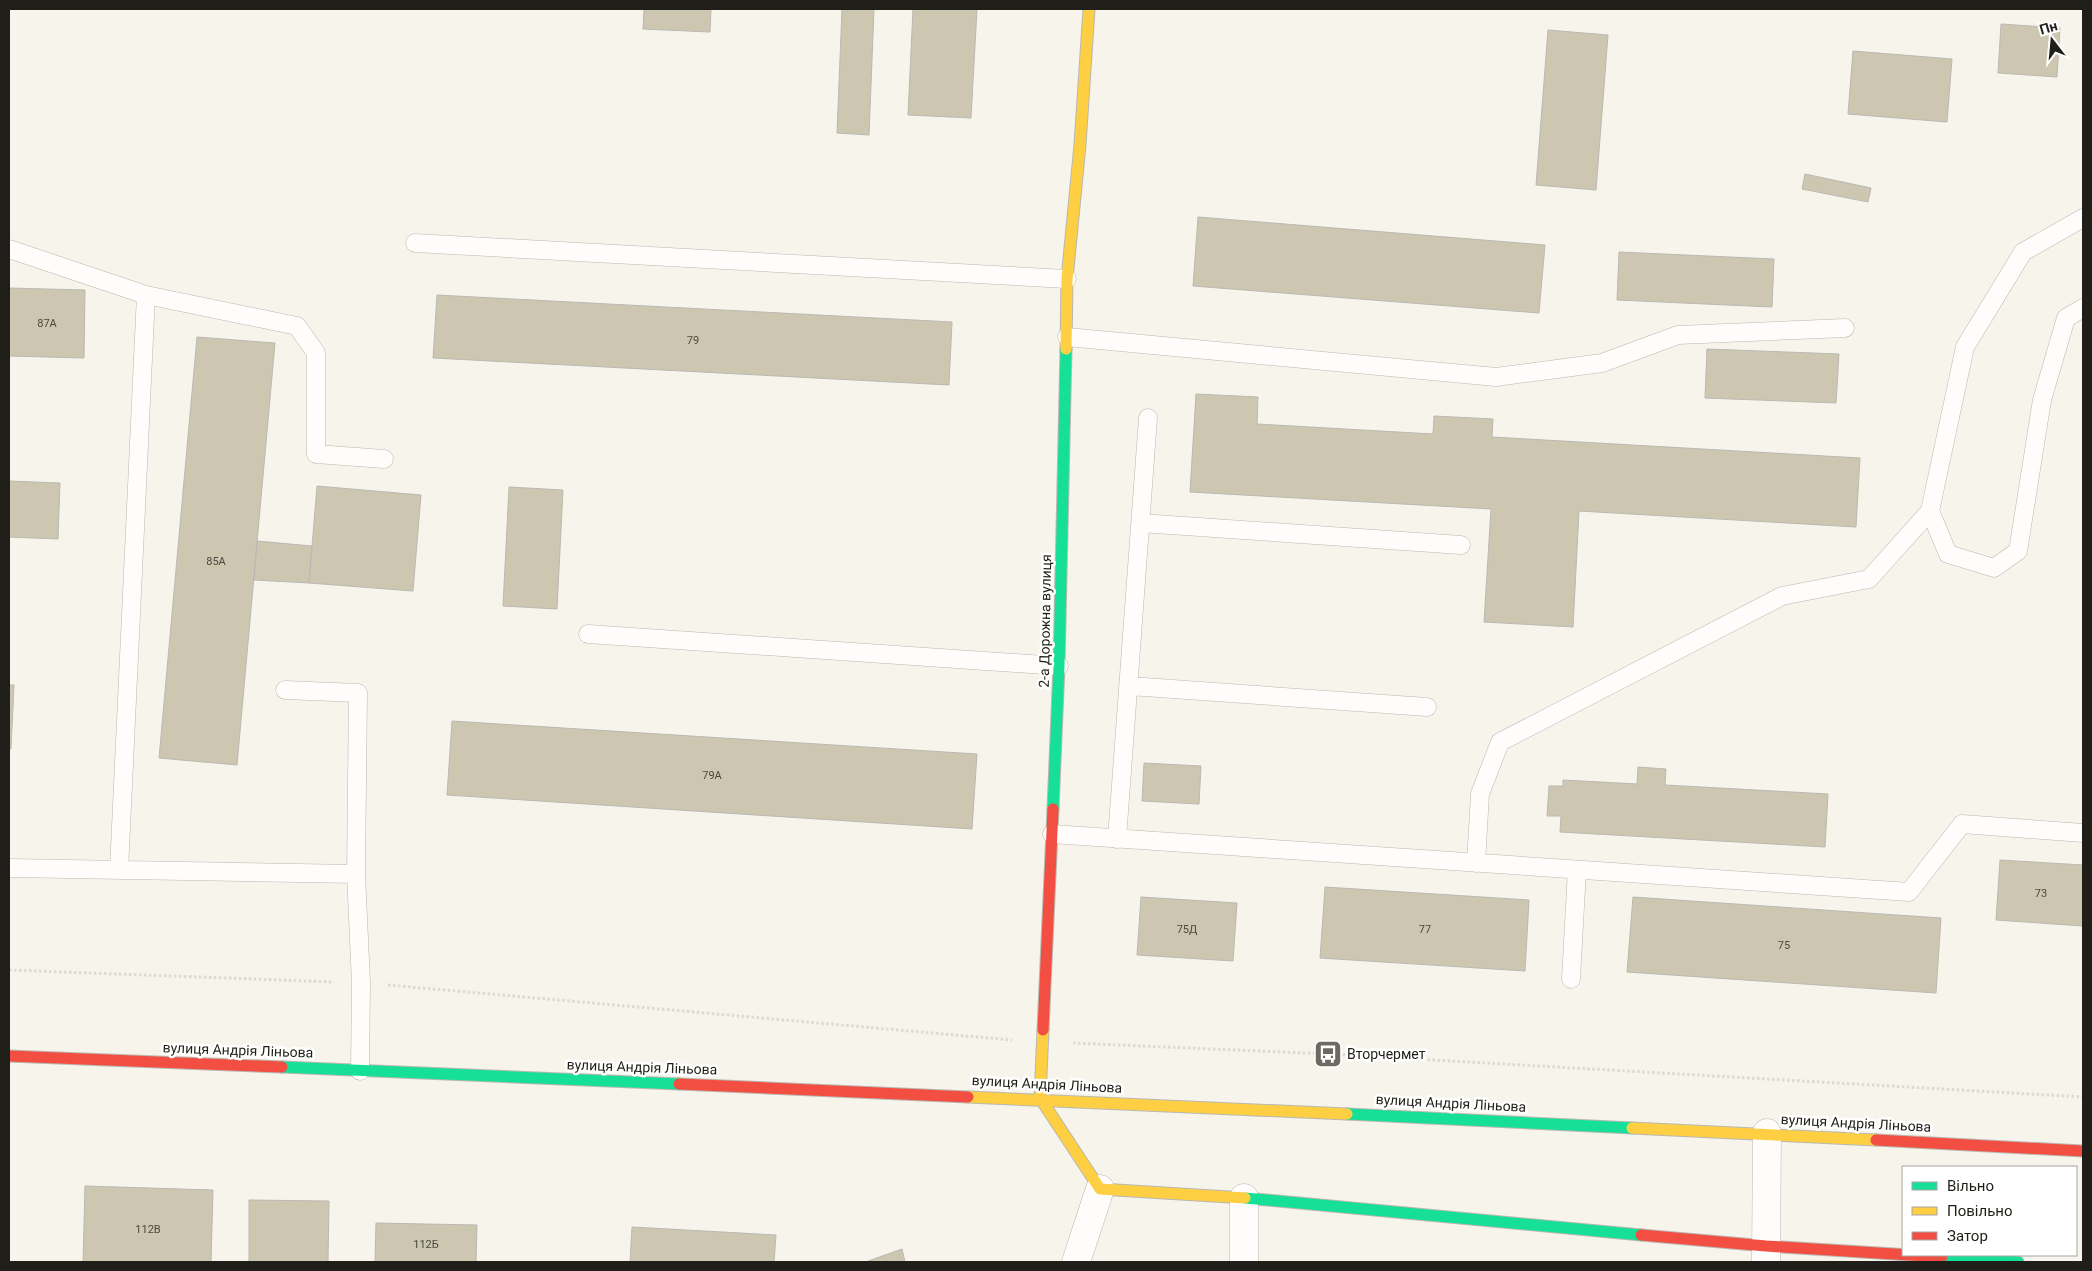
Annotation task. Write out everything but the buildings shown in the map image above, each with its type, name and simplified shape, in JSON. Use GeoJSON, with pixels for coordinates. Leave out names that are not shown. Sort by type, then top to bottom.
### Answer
{"type":"FeatureCollection","features":[{"type":"Feature","properties":{"kind":"street","name":"2-а Дорожна вулиця"},"geometry":{"type":"LineString","coordinates":[[1040,1098],[1060,666],[1068,279],[1080,145],[1089,9]]}},
{"type":"Feature","properties":{"kind":"street","name":"вулиця Андрія Ліньова"},"geometry":{"type":"LineString","coordinates":[[9,1056],[1040,1098],[1767,1133],[2083,1151]]}},
{"type":"Feature","properties":{"kind":"street"},"geometry":{"type":"LineString","coordinates":[[1040,1098],[1100,1189]]}},
{"type":"Feature","properties":{"kind":"street"},"geometry":{"type":"LineString","coordinates":[[1766,1254],[1767,1133]]}},
{"type":"Feature","properties":{"kind":"street"},"geometry":{"type":"LineString","coordinates":[[1100,1189],[1244,1198],[1766,1254],[2018,1262]]}},
{"type":"Feature","properties":{"kind":"street"},"geometry":{"type":"LineString","coordinates":[[1076,1262],[1100,1189]]}},
{"type":"Feature","properties":{"kind":"street"},"geometry":{"type":"LineString","coordinates":[[1244,1198],[1244,1262]]}},
{"type":"Feature","properties":{"kind":"lane"},"geometry":{"type":"LineString","coordinates":[[1476,863],[1480,794],[1500,742],[1782,596],[1869,579],[1930,511],[1965,347],[2023,252],[2083,218]]}},
{"type":"Feature","properties":{"kind":"lane"},"geometry":{"type":"LineString","coordinates":[[414,243],[1068,279]]}},
{"type":"Feature","properties":{"kind":"lane"},"geometry":{"type":"LineString","coordinates":[[9,249],[146,295],[297,326],[316,353],[316,454],[384,459]]}},
{"type":"Feature","properties":{"kind":"lane"},"geometry":{"type":"LineString","coordinates":[[119,870],[146,295]]}},
{"type":"Feature","properties":{"kind":"lane"},"geometry":{"type":"LineString","coordinates":[[1930,511],[1948,554],[1994,568],[2018,551],[2042,400],[2066,318],[2083,308]]}},
{"type":"Feature","properties":{"kind":"lane"},"geometry":{"type":"LineString","coordinates":[[1066,337],[1496,377],[1602,362],[1678,335],[1845,328]]}},
{"type":"Feature","properties":{"kind":"lane"},"geometry":{"type":"LineString","coordinates":[[1117,839],[1130,686],[1148,418]]}},
{"type":"Feature","properties":{"kind":"lane"},"geometry":{"type":"LineString","coordinates":[[1141,523],[1461,546]]}},
{"type":"Feature","properties":{"kind":"lane"},"geometry":{"type":"LineString","coordinates":[[588,634],[1060,666]]}},
{"type":"Feature","properties":{"kind":"lane"},"geometry":{"type":"LineString","coordinates":[[1130,686],[1426,708]]}},
{"type":"Feature","properties":{"kind":"lane"},"geometry":{"type":"LineString","coordinates":[[285,690],[358,693],[356,874],[361,983],[360,1070]]}},
{"type":"Feature","properties":{"kind":"lane"},"geometry":{"type":"LineString","coordinates":[[1052,834],[1909,892],[1962,824],[2083,833]]}},
{"type":"Feature","properties":{"kind":"lane"},"geometry":{"type":"LineString","coordinates":[[9,868],[356,874]]}},
{"type":"Feature","properties":{"kind":"lane"},"geometry":{"type":"LineString","coordinates":[[1571,978],[1578,870]]}},
{"type":"Feature","properties":{"kind":"traffic: fast"},"geometry":{"type":"LineString","coordinates":[[1053,809],[1059,666],[1066,349]]}},
{"type":"Feature","properties":{"kind":"traffic: fast"},"geometry":{"type":"LineString","coordinates":[[282,1067],[679,1084]]}},
{"type":"Feature","properties":{"kind":"traffic: fast"},"geometry":{"type":"LineString","coordinates":[[1347,1114],[1632,1128]]}},
{"type":"Feature","properties":{"kind":"traffic: fast"},"geometry":{"type":"LineString","coordinates":[[1245,1198],[1641,1235]]}},
{"type":"Feature","properties":{"kind":"traffic: fast"},"geometry":{"type":"LineString","coordinates":[[1942,1257],[2018,1262]]}},
{"type":"Feature","properties":{"kind":"traffic: slow"},"geometry":{"type":"LineString","coordinates":[[1066,349],[1067,279],[1080,145],[1089,9]]}},
{"type":"Feature","properties":{"kind":"traffic: slow"},"geometry":{"type":"LineString","coordinates":[[1043,1030],[1040,1098],[1100,1189],[1245,1198]]}},
{"type":"Feature","properties":{"kind":"traffic: slow"},"geometry":{"type":"LineString","coordinates":[[968,1097],[1347,1114]]}},
{"type":"Feature","properties":{"kind":"traffic: slow"},"geometry":{"type":"LineString","coordinates":[[1632,1128],[1876,1140]]}},
{"type":"Feature","properties":{"kind":"traffic: jam"},"geometry":{"type":"LineString","coordinates":[[1043,1030],[1053,809]]}},
{"type":"Feature","properties":{"kind":"traffic: jam"},"geometry":{"type":"LineString","coordinates":[[9,1056],[282,1067]]}},
{"type":"Feature","properties":{"kind":"traffic: jam"},"geometry":{"type":"LineString","coordinates":[[679,1084],[968,1097]]}},
{"type":"Feature","properties":{"kind":"traffic: jam"},"geometry":{"type":"LineString","coordinates":[[1876,1140],[2083,1151]]}},
{"type":"Feature","properties":{"kind":"traffic: jam"},"geometry":{"type":"LineString","coordinates":[[1641,1235],[1766,1246],[1902,1254]]}},
{"type":"Feature","properties":{"kind":"traffic: jam"},"geometry":{"type":"LineString","coordinates":[[1926,1256],[1942,1257]]}},
{"type":"Feature","properties":{"kind":"place","name":"Вторчермет"},"geometry":{"type":"Point","coordinates":[1328,1054]}}]}
